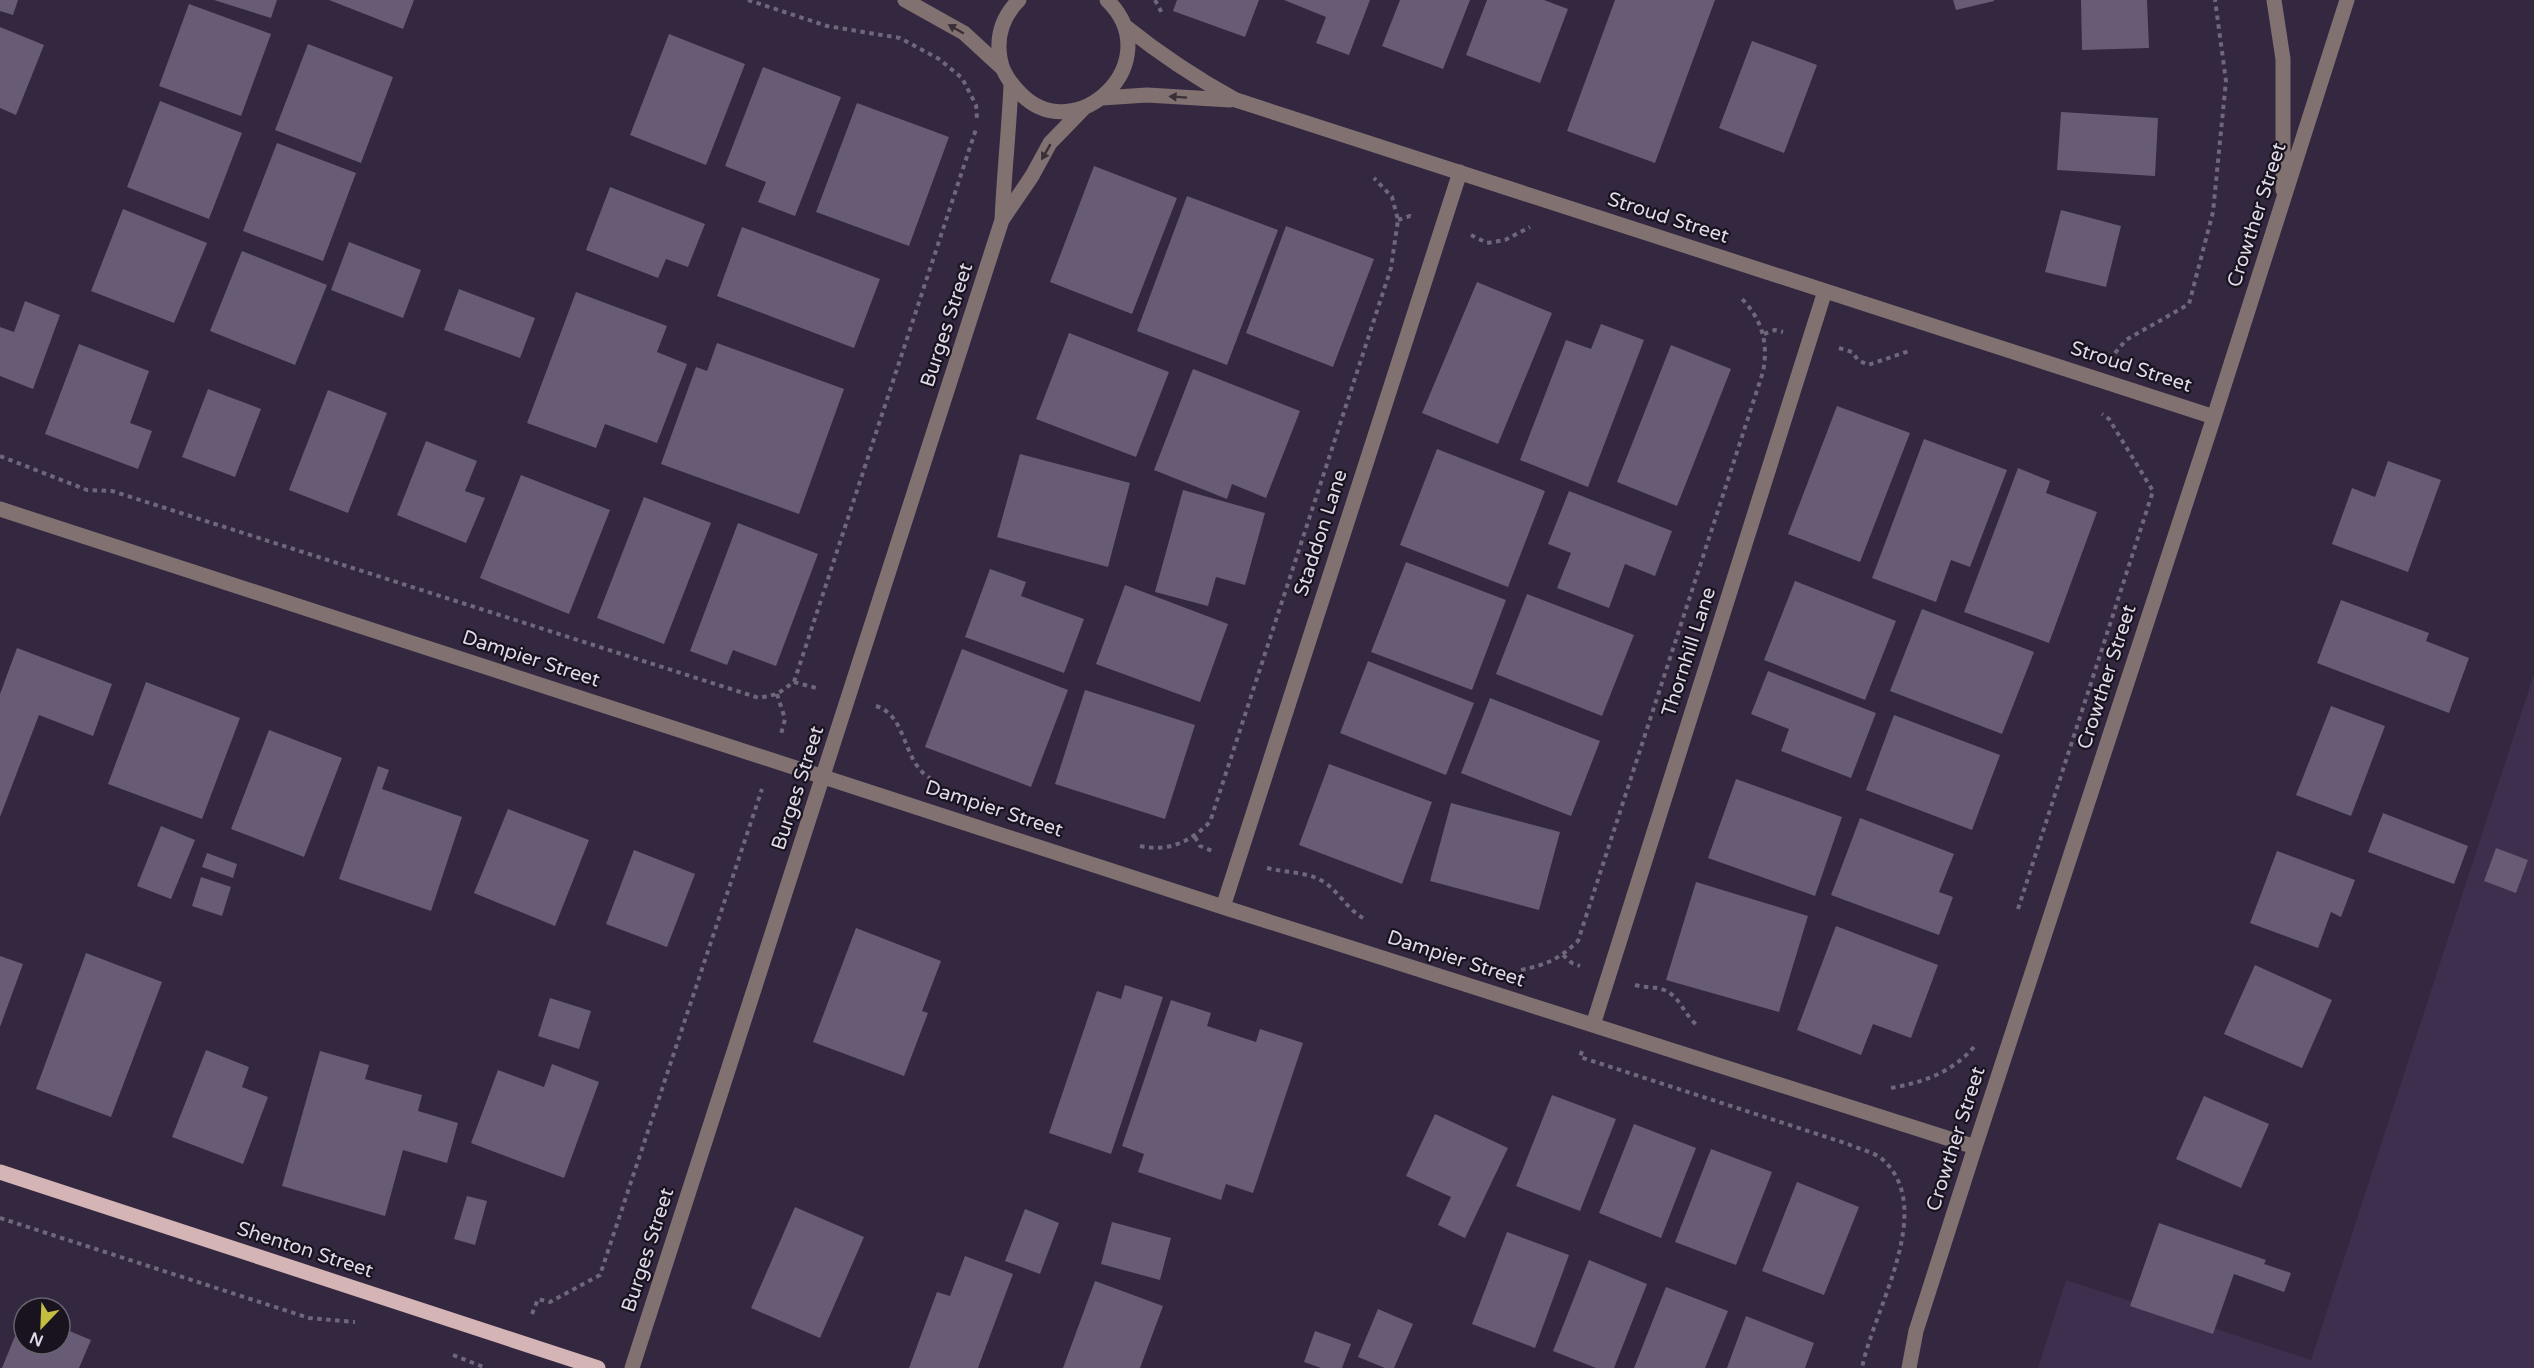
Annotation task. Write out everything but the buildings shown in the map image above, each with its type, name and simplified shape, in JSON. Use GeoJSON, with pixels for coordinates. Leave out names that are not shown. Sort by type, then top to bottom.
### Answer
{"type":"FeatureCollection","features":[{"type":"Feature","properties":{"kind":"main road","name":"Shenton Street"},"geometry":{"type":"LineString","coordinates":[[0,1172],[598,1368]]}},
{"type":"Feature","properties":{"kind":"street"},"geometry":{"type":"LineString","coordinates":[[905,0],[964,33],[1001,67],[1011,85],[1025,99],[1043,108],[1064,111],[1084,108],[1102,98],[1117,83],[1126,65],[1128,46],[1125,26],[1113,3]]}},
{"type":"Feature","properties":{"kind":"street"},"geometry":{"type":"LineString","coordinates":[[1001,67],[998,47],[1001,27],[1010,8],[1019,0]]}},
{"type":"Feature","properties":{"kind":"street"},"geometry":{"type":"LineString","coordinates":[[2274,0],[2283,59],[2283,205]]}},
{"type":"Feature","properties":{"kind":"street","name":"Crowther Street"},"geometry":{"type":"LineString","coordinates":[[1909,1368],[1916,1331],[1975,1147],[2348,0]]}},
{"type":"Feature","properties":{"kind":"street","name":"Stroud Street"},"geometry":{"type":"LineString","coordinates":[[1125,26],[1161,56],[1236,100],[2214,417]]}},
{"type":"Feature","properties":{"kind":"street","name":"Burges Street"},"geometry":{"type":"LineString","coordinates":[[632,1368],[1002,220],[1011,85]]}},
{"type":"Feature","properties":{"kind":"street"},"geometry":{"type":"LineString","coordinates":[[1102,98],[1147,95],[1236,100]]}},
{"type":"Feature","properties":{"kind":"street","name":"Burges Street"},"geometry":{"type":"LineString","coordinates":[[1002,220],[1032,176],[1050,143],[1084,108]]}},
{"type":"Feature","properties":{"kind":"street","name":"Staddon Lane"},"geometry":{"type":"LineString","coordinates":[[1223,907],[1460,172]]}},
{"type":"Feature","properties":{"kind":"street","name":"Thornhill Lane"},"geometry":{"type":"LineString","coordinates":[[1593,1025],[1825,291]]}},
{"type":"Feature","properties":{"kind":"street","name":"Dampier Street"},"geometry":{"type":"LineString","coordinates":[[0,509],[1223,907],[1975,1147]]}},
{"type":"Feature","properties":{"kind":"path"},"geometry":{"type":"LineString","coordinates":[[0,456],[87,490],[112,491],[759,698],[777,694],[794,682],[977,125],[976,105],[962,78],[939,59],[900,38],[827,26],[747,0]]}},
{"type":"Feature","properties":{"kind":"path"},"geometry":{"type":"LineString","coordinates":[[2114,354],[2126,340],[2189,304],[2213,212],[2226,81],[2215,0]]}},
{"type":"Feature","properties":{"kind":"path"},"geometry":{"type":"LineString","coordinates":[[1131,843],[1163,848],[1195,837],[1210,822],[1391,268],[1398,220],[1392,197],[1373,177]]}},
{"type":"Feature","properties":{"kind":"path"},"geometry":{"type":"LineString","coordinates":[[1398,220],[1410,216]]}},
{"type":"Feature","properties":{"kind":"path"},"geometry":{"type":"LineString","coordinates":[[1476,237],[1487,243],[1505,240],[1530,227],[1542,230]]}},
{"type":"Feature","properties":{"kind":"path"},"geometry":{"type":"LineString","coordinates":[[1520,970],[1541,966],[1563,955],[1578,941],[1763,372],[1766,357],[1764,334],[1752,309],[1735,292]]}},
{"type":"Feature","properties":{"kind":"path"},"geometry":{"type":"LineString","coordinates":[[1764,334],[1775,330]]}},
{"type":"Feature","properties":{"kind":"path"},"geometry":{"type":"LineString","coordinates":[[1852,352],[1858,360],[1868,366],[1907,351],[1919,354]]}},
{"type":"Feature","properties":{"kind":"path"},"geometry":{"type":"LineString","coordinates":[[2017,912],[2153,491],[2109,418],[2099,412]]}},
{"type":"Feature","properties":{"kind":"path"},"geometry":{"type":"LineString","coordinates":[[794,682],[820,689]]}},
{"type":"Feature","properties":{"kind":"path"},"geometry":{"type":"LineString","coordinates":[[777,694],[785,719]]}},
{"type":"Feature","properties":{"kind":"path"},"geometry":{"type":"LineString","coordinates":[[876,706],[884,708],[895,719],[918,769],[928,777],[940,781]]}},
{"type":"Feature","properties":{"kind":"path"},"geometry":{"type":"LineString","coordinates":[[533,1310],[538,1299],[550,1302],[600,1275],[758,803]]}},
{"type":"Feature","properties":{"kind":"path"},"geometry":{"type":"LineString","coordinates":[[1195,837],[1200,846]]}},
{"type":"Feature","properties":{"kind":"path"},"geometry":{"type":"LineString","coordinates":[[1274,870],[1298,872],[1324,882],[1356,914],[1369,921]]}},
{"type":"Feature","properties":{"kind":"path"},"geometry":{"type":"LineString","coordinates":[[1563,955],[1572,963]]}},
{"type":"Feature","properties":{"kind":"path"},"geometry":{"type":"LineString","coordinates":[[1641,987],[1650,985],[1667,991],[1677,999],[1688,1018],[1701,1029]]}},
{"type":"Feature","properties":{"kind":"path"},"geometry":{"type":"LineString","coordinates":[[1884,1089],[1922,1082],[1951,1068],[1973,1048],[1977,1037]]}},
{"type":"Feature","properties":{"kind":"path"},"geometry":{"type":"LineString","coordinates":[[1580,1057],[1848,1144],[1881,1158],[1900,1183],[1905,1213],[1903,1238],[1862,1368]]}},
{"type":"Feature","properties":{"kind":"path"},"geometry":{"type":"LineString","coordinates":[[0,1218],[309,1318],[356,1322]]}},
{"type":"Feature","properties":{"kind":"path"},"geometry":{"type":"LineString","coordinates":[[442,1351],[486,1368]]}},
{"type":"Feature","properties":{"kind":"shaded area"},"geometry":{"type":"Polygon","coordinates":[[[2534,674],[2534,1368],[2038,1368],[2066,1280],[2311,1360],[2534,674]]]}}]}
